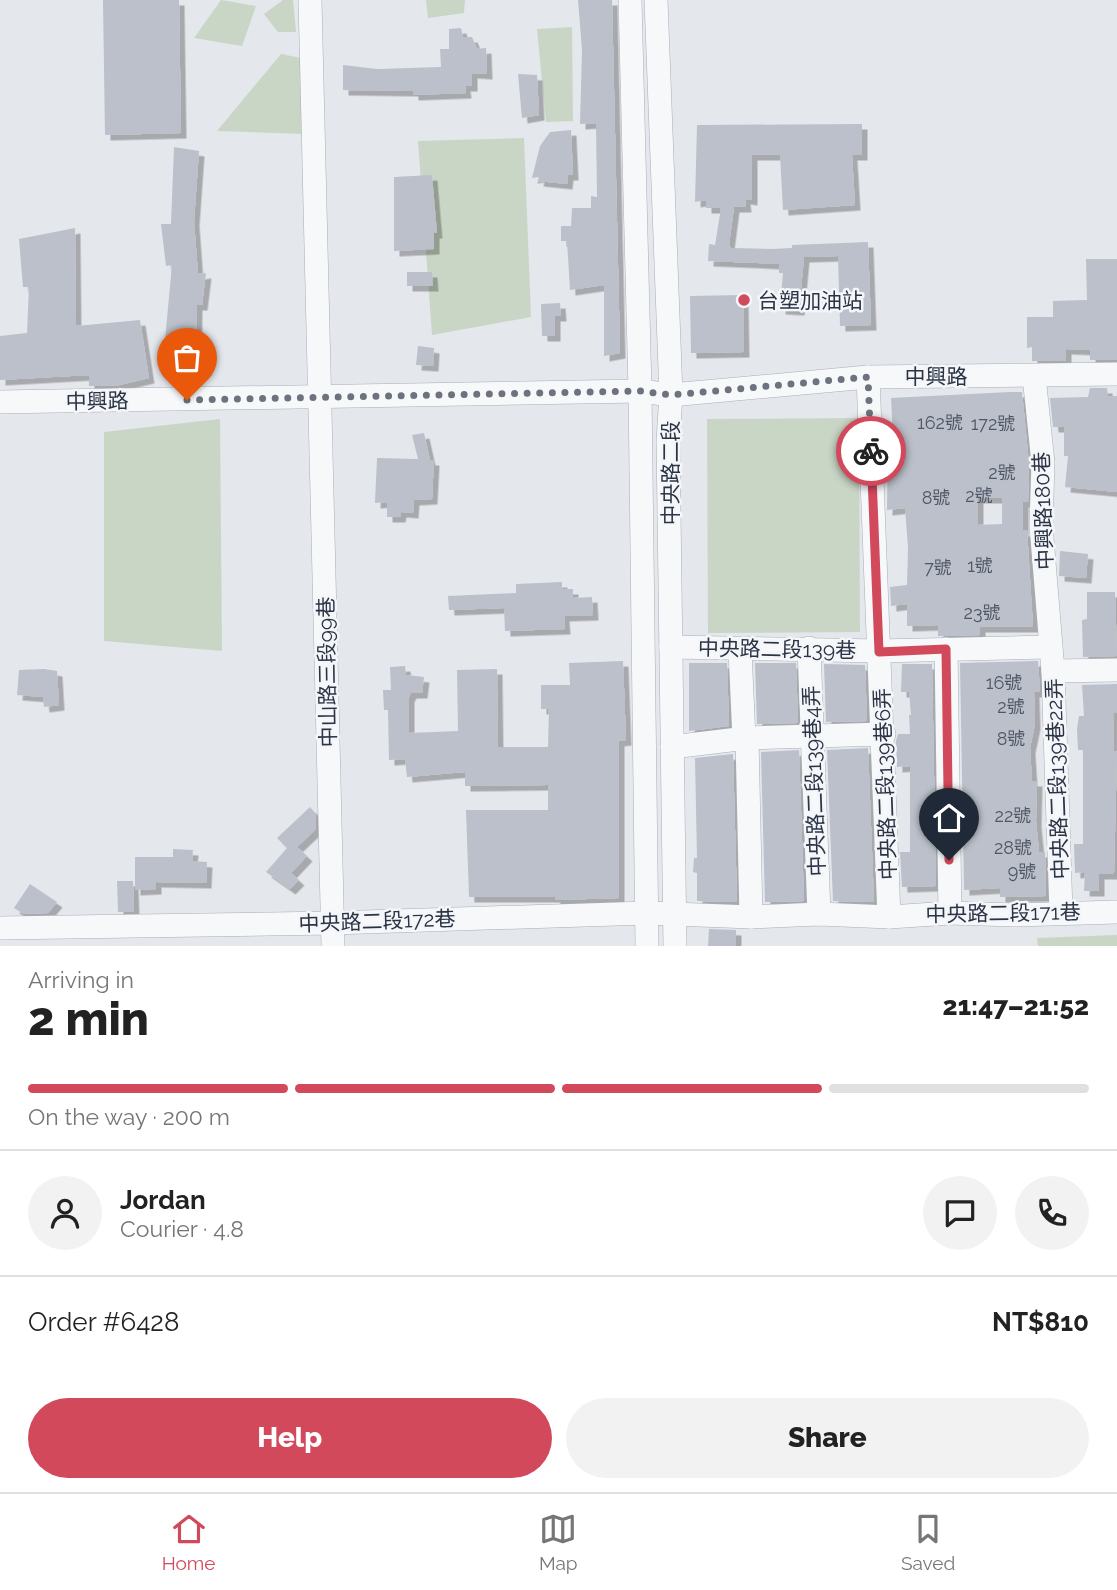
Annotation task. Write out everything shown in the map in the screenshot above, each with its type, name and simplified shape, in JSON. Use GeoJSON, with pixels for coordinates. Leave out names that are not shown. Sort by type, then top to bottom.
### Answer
{"type":"FeatureCollection","features":[{"type":"Feature","properties":{"kind":"street","name":"中山路三段99巷"},"geometry":{"type":"LineString","coordinates":[[310,0],[333,935]]}},
{"type":"Feature","properties":{"kind":"street","name":"中央路二段"},"geometry":{"type":"LineString","coordinates":[[629,0],[640,391],[647,946]]}},
{"type":"Feature","properties":{"kind":"street","name":"中央路二段"},"geometry":{"type":"LineString","coordinates":[[656,0],[671,395],[668,440],[676,946]]}},
{"type":"Feature","properties":{"kind":"street","name":"中興路"},"geometry":{"type":"LineString","coordinates":[[0,402],[640,391],[671,395],[868,377],[1117,374]]}},
{"type":"Feature","properties":{"kind":"street","name":"中興路180巷"},"geometry":{"type":"LineString","coordinates":[[1034,376],[1043,463],[1041,526],[1050,647]]}},
{"type":"Feature","properties":{"kind":"street","name":"中央路二段139巷6弄"},"geometry":{"type":"LineString","coordinates":[[868,377],[890,917]]}},
{"type":"Feature","properties":{"kind":"street","name":"中央路二段139巷"},"geometry":{"type":"LineString","coordinates":[[671,647],[740,650],[809,648],[879,652],[1050,647]]}},
{"type":"Feature","properties":{"kind":"street","name":"中央路二段139巷22弄"},"geometry":{"type":"LineString","coordinates":[[1050,647],[1054,671],[1061,912]]}},
{"type":"Feature","properties":{"kind":"street","name":"中央路二段139巷4弄"},"geometry":{"type":"LineString","coordinates":[[809,648],[820,914]]}},
{"type":"Feature","properties":{"kind":"street"},"geometry":{"type":"LineString","coordinates":[[946,649],[950,913]]}},
{"type":"Feature","properties":{"kind":"street"},"geometry":{"type":"LineString","coordinates":[[740,650],[751,918]]}},
{"type":"Feature","properties":{"kind":"street"},"geometry":{"type":"LineString","coordinates":[[1054,671],[1117,670]]}},
{"type":"Feature","properties":{"kind":"street"},"geometry":{"type":"LineString","coordinates":[[672,747],[745,739],[884,734]]}},
{"type":"Feature","properties":{"kind":"street","name":"中央路二段171巷"},"geometry":{"type":"LineString","coordinates":[[751,918],[820,914],[890,917],[950,913],[1015,915],[1117,912]]}},
{"type":"Feature","properties":{"kind":"street","name":"中央路二段172巷"},"geometry":{"type":"LineString","coordinates":[[0,928],[107,926],[333,935],[646,913],[751,918]]}},
{"type":"Feature","properties":{"kind":"green space"},"geometry":{"type":"Polygon","coordinates":[[[221,0],[256,6],[242,46],[194,38],[221,0]]]}},
{"type":"Feature","properties":{"kind":"green space"},"geometry":{"type":"Polygon","coordinates":[[[283,0],[293,0],[296,32],[278,32],[264,14],[283,0]]]}},
{"type":"Feature","properties":{"kind":"green space"},"geometry":{"type":"Polygon","coordinates":[[[426,0],[465,0],[464,13],[428,18],[426,0]]]}},
{"type":"Feature","properties":{"kind":"green space"},"geometry":{"type":"Polygon","coordinates":[[[572,27],[573,121],[546,122],[537,29],[572,27]]]}},
{"type":"Feature","properties":{"kind":"green space"},"geometry":{"type":"Polygon","coordinates":[[[281,54],[301,58],[305,134],[217,131],[281,54]]]}},
{"type":"Feature","properties":{"kind":"green space"},"geometry":{"type":"Polygon","coordinates":[[[524,138],[531,317],[432,335],[418,141],[524,138]]]}},
{"type":"Feature","properties":{"kind":"green space"},"geometry":{"type":"Polygon","coordinates":[[[859,418],[860,632],[708,633],[707,419],[859,418]]]}},
{"type":"Feature","properties":{"kind":"green space"},"geometry":{"type":"Polygon","coordinates":[[[220,419],[222,651],[104,641],[104,432],[220,419]]]}},
{"type":"Feature","properties":{"kind":"green space"},"geometry":{"type":"Polygon","coordinates":[[[1117,935],[1117,946],[1038,946],[1037,938],[1117,935]]]}},
{"type":"Feature","properties":{"kind":"building"},"geometry":{"type":"Polygon","coordinates":[[[103,0],[179,0],[181,133],[105,135],[103,0]]]}},
{"type":"Feature","properties":{"kind":"building"},"geometry":{"type":"Polygon","coordinates":[[[578,0],[612,0],[620,353],[604,356],[604,285],[570,290],[567,241],[561,241],[561,226],[571,226],[572,208],[591,208],[591,196],[597,197],[596,123],[580,124],[582,50],[578,0]]]}},
{"type":"Feature","properties":{"kind":"building"},"geometry":{"type":"Polygon","coordinates":[[[461,28],[463,37],[472,37],[477,49],[486,48],[487,74],[472,73],[472,86],[465,86],[466,93],[413,95],[413,91],[343,90],[343,65],[377,69],[441,67],[440,49],[449,49],[449,29],[461,28]]]}},
{"type":"Feature","properties":{"kind":"building"},"geometry":{"type":"Polygon","coordinates":[[[518,74],[537,75],[539,115],[522,118],[518,74]]]}},
{"type":"Feature","properties":{"kind":"building"},"geometry":{"type":"Polygon","coordinates":[[[862,124],[862,155],[852,155],[855,205],[783,210],[780,155],[752,155],[752,200],[745,199],[746,207],[734,207],[729,245],[731,248],[772,249],[792,248],[792,245],[868,242],[871,325],[840,326],[838,256],[804,257],[799,310],[780,309],[783,273],[779,273],[779,264],[708,261],[709,244],[715,245],[721,208],[706,208],[706,200],[695,202],[697,125],[862,124]]]}},
{"type":"Feature","properties":{"kind":"building"},"geometry":{"type":"Polygon","coordinates":[[[571,130],[573,175],[568,175],[567,184],[538,181],[539,177],[532,178],[540,146],[550,132],[571,130]]]}},
{"type":"Feature","properties":{"kind":"building"},"geometry":{"type":"Polygon","coordinates":[[[174,147],[199,151],[194,221],[198,274],[206,273],[202,305],[197,305],[196,372],[162,372],[172,265],[166,266],[161,224],[171,224],[174,147]]]}},
{"type":"Feature","properties":{"kind":"building"},"geometry":{"type":"Polygon","coordinates":[[[432,175],[437,233],[434,233],[434,249],[394,251],[394,177],[432,175]]]}},
{"type":"Feature","properties":{"kind":"building"},"geometry":{"type":"Polygon","coordinates":[[[75,228],[76,326],[140,320],[149,378],[115,386],[89,386],[89,375],[0,380],[0,336],[27,333],[29,287],[23,287],[19,239],[75,228]]]}},
{"type":"Feature","properties":{"kind":"building"},"geometry":{"type":"Polygon","coordinates":[[[1086,259],[1117,259],[1117,360],[1090,360],[1090,350],[1066,349],[1066,361],[1032,361],[1032,347],[1027,348],[1027,317],[1053,317],[1053,301],[1087,300],[1086,259]]]}},
{"type":"Feature","properties":{"kind":"building"},"geometry":{"type":"Polygon","coordinates":[[[407,272],[432,272],[433,286],[407,286],[407,272]]]}},
{"type":"Feature","properties":{"kind":"building"},"geometry":{"type":"Polygon","coordinates":[[[743,295],[744,352],[691,353],[690,296],[743,295]]]}},
{"type":"Feature","properties":{"kind":"building"},"geometry":{"type":"Polygon","coordinates":[[[560,303],[561,316],[555,316],[555,336],[542,336],[541,304],[560,303]]]}},
{"type":"Feature","properties":{"kind":"building"},"geometry":{"type":"Polygon","coordinates":[[[418,346],[434,348],[433,366],[416,365],[418,346]]]}},
{"type":"Feature","properties":{"kind":"building"},"geometry":{"type":"Polygon","coordinates":[[[1090,388],[1107,388],[1108,396],[1117,396],[1117,492],[1065,487],[1068,456],[1064,456],[1064,427],[1053,427],[1050,398],[1088,397],[1090,388]]]}},
{"type":"Feature","properties":{"kind":"building"},"geometry":{"type":"Polygon","coordinates":[[[1022,392],[1029,464],[1028,502],[1023,502],[1023,531],[1027,530],[1033,627],[980,627],[980,635],[938,636],[938,625],[907,626],[907,604],[891,606],[890,587],[907,585],[908,548],[905,508],[887,510],[888,437],[893,437],[891,398],[1022,392]],[[978,498],[978,525],[1002,524],[1002,498],[978,498]]]}},
{"type":"Feature","properties":{"kind":"building"},"geometry":{"type":"Polygon","coordinates":[[[424,433],[430,460],[434,460],[432,499],[414,500],[413,513],[401,512],[400,517],[387,517],[387,502],[375,503],[377,458],[418,459],[412,435],[424,433]]]}},
{"type":"Feature","properties":{"kind":"building"},"geometry":{"type":"Polygon","coordinates":[[[1060,551],[1088,554],[1086,578],[1059,576],[1060,551]]]}},
{"type":"Feature","properties":{"kind":"building"},"geometry":{"type":"Polygon","coordinates":[[[562,582],[562,589],[573,589],[573,598],[592,597],[593,615],[564,616],[565,629],[505,631],[504,608],[449,610],[448,596],[516,593],[516,584],[562,582]]]}},
{"type":"Feature","properties":{"kind":"building"},"geometry":{"type":"Polygon","coordinates":[[[1087,592],[1115,592],[1117,656],[1083,657],[1082,620],[1087,619],[1087,592]]]}},
{"type":"Feature","properties":{"kind":"building"},"geometry":{"type":"Polygon","coordinates":[[[623,661],[626,740],[619,741],[619,898],[555,900],[555,897],[469,897],[466,810],[548,810],[548,785],[465,786],[465,772],[407,777],[405,759],[389,760],[388,710],[384,710],[383,690],[391,690],[390,667],[405,666],[406,675],[424,677],[422,693],[411,693],[409,697],[409,733],[458,731],[457,670],[497,669],[498,747],[548,747],[549,709],[541,709],[541,685],[570,685],[569,663],[623,661]]]}},
{"type":"Feature","properties":{"kind":"building"},"geometry":{"type":"Polygon","coordinates":[[[1038,661],[1040,692],[1034,692],[1035,724],[1030,748],[1032,781],[1037,781],[1036,821],[1039,852],[1045,852],[1046,896],[1000,897],[1000,888],[964,890],[960,663],[1038,661]]]}},
{"type":"Feature","properties":{"kind":"building"},"geometry":{"type":"Polygon","coordinates":[[[689,663],[727,663],[729,726],[689,731],[689,663]]]}},
{"type":"Feature","properties":{"kind":"building"},"geometry":{"type":"Polygon","coordinates":[[[755,663],[796,663],[798,723],[757,724],[755,663]]]}},
{"type":"Feature","properties":{"kind":"building"},"geometry":{"type":"Polygon","coordinates":[[[824,664],[865,665],[867,721],[826,722],[824,664]]]}},
{"type":"Feature","properties":{"kind":"building"},"geometry":{"type":"Polygon","coordinates":[[[902,664],[932,664],[936,886],[902,887],[900,852],[910,852],[910,766],[897,767],[896,741],[898,734],[910,734],[911,715],[909,692],[901,692],[902,664]]]}},
{"type":"Feature","properties":{"kind":"building"},"geometry":{"type":"Polygon","coordinates":[[[19,670],[57,671],[59,705],[44,707],[43,697],[17,695],[19,670]]]}},
{"type":"Feature","properties":{"kind":"building"},"geometry":{"type":"Polygon","coordinates":[[[1117,684],[1117,713],[1113,713],[1114,751],[1117,751],[1114,874],[1099,874],[1099,891],[1084,891],[1085,872],[1075,873],[1074,844],[1083,844],[1083,750],[1078,750],[1077,729],[1079,716],[1084,716],[1082,685],[1117,684]]]}},
{"type":"Feature","properties":{"kind":"building"},"geometry":{"type":"Polygon","coordinates":[[[868,748],[874,902],[833,901],[827,750],[868,748]]]}},
{"type":"Feature","properties":{"kind":"building"},"geometry":{"type":"Polygon","coordinates":[[[799,750],[804,901],[765,902],[761,752],[799,750]]]}},
{"type":"Feature","properties":{"kind":"building"},"geometry":{"type":"Polygon","coordinates":[[[733,754],[737,902],[697,901],[697,873],[693,872],[694,858],[697,858],[695,758],[733,754]]]}},
{"type":"Feature","properties":{"kind":"building"},"geometry":{"type":"Polygon","coordinates":[[[310,807],[316,814],[316,829],[297,847],[307,856],[291,873],[299,880],[290,889],[266,872],[287,848],[277,838],[310,807]]]}},
{"type":"Feature","properties":{"kind":"building"},"geometry":{"type":"Polygon","coordinates":[[[173,849],[193,850],[192,861],[207,862],[206,883],[156,882],[156,889],[135,890],[135,857],[173,857],[173,849]]]}},
{"type":"Feature","properties":{"kind":"building"},"geometry":{"type":"Polygon","coordinates":[[[117,881],[133,881],[134,912],[118,912],[117,881]]]}},
{"type":"Feature","properties":{"kind":"building"},"geometry":{"type":"Polygon","coordinates":[[[30,884],[57,902],[48,913],[24,914],[14,908],[30,884]]]}},
{"type":"Feature","properties":{"kind":"building"},"geometry":{"type":"Polygon","coordinates":[[[709,929],[736,930],[736,946],[708,946],[709,929]]]}},
{"type":"Feature","properties":{"kind":"way so far"},"geometry":{"type":"LineString","coordinates":[[187,400],[640,391],[671,395],[868,377],[871,451]]}},
{"type":"Feature","properties":{"kind":"place","name":"台塑加油站"},"geometry":{"type":"Point","coordinates":[744,300]}},
{"type":"Feature","properties":{"kind":"route"},"geometry":{"type":"LineString","coordinates":[[871,451],[879,652],[946,649],[949,860]]}}]}
